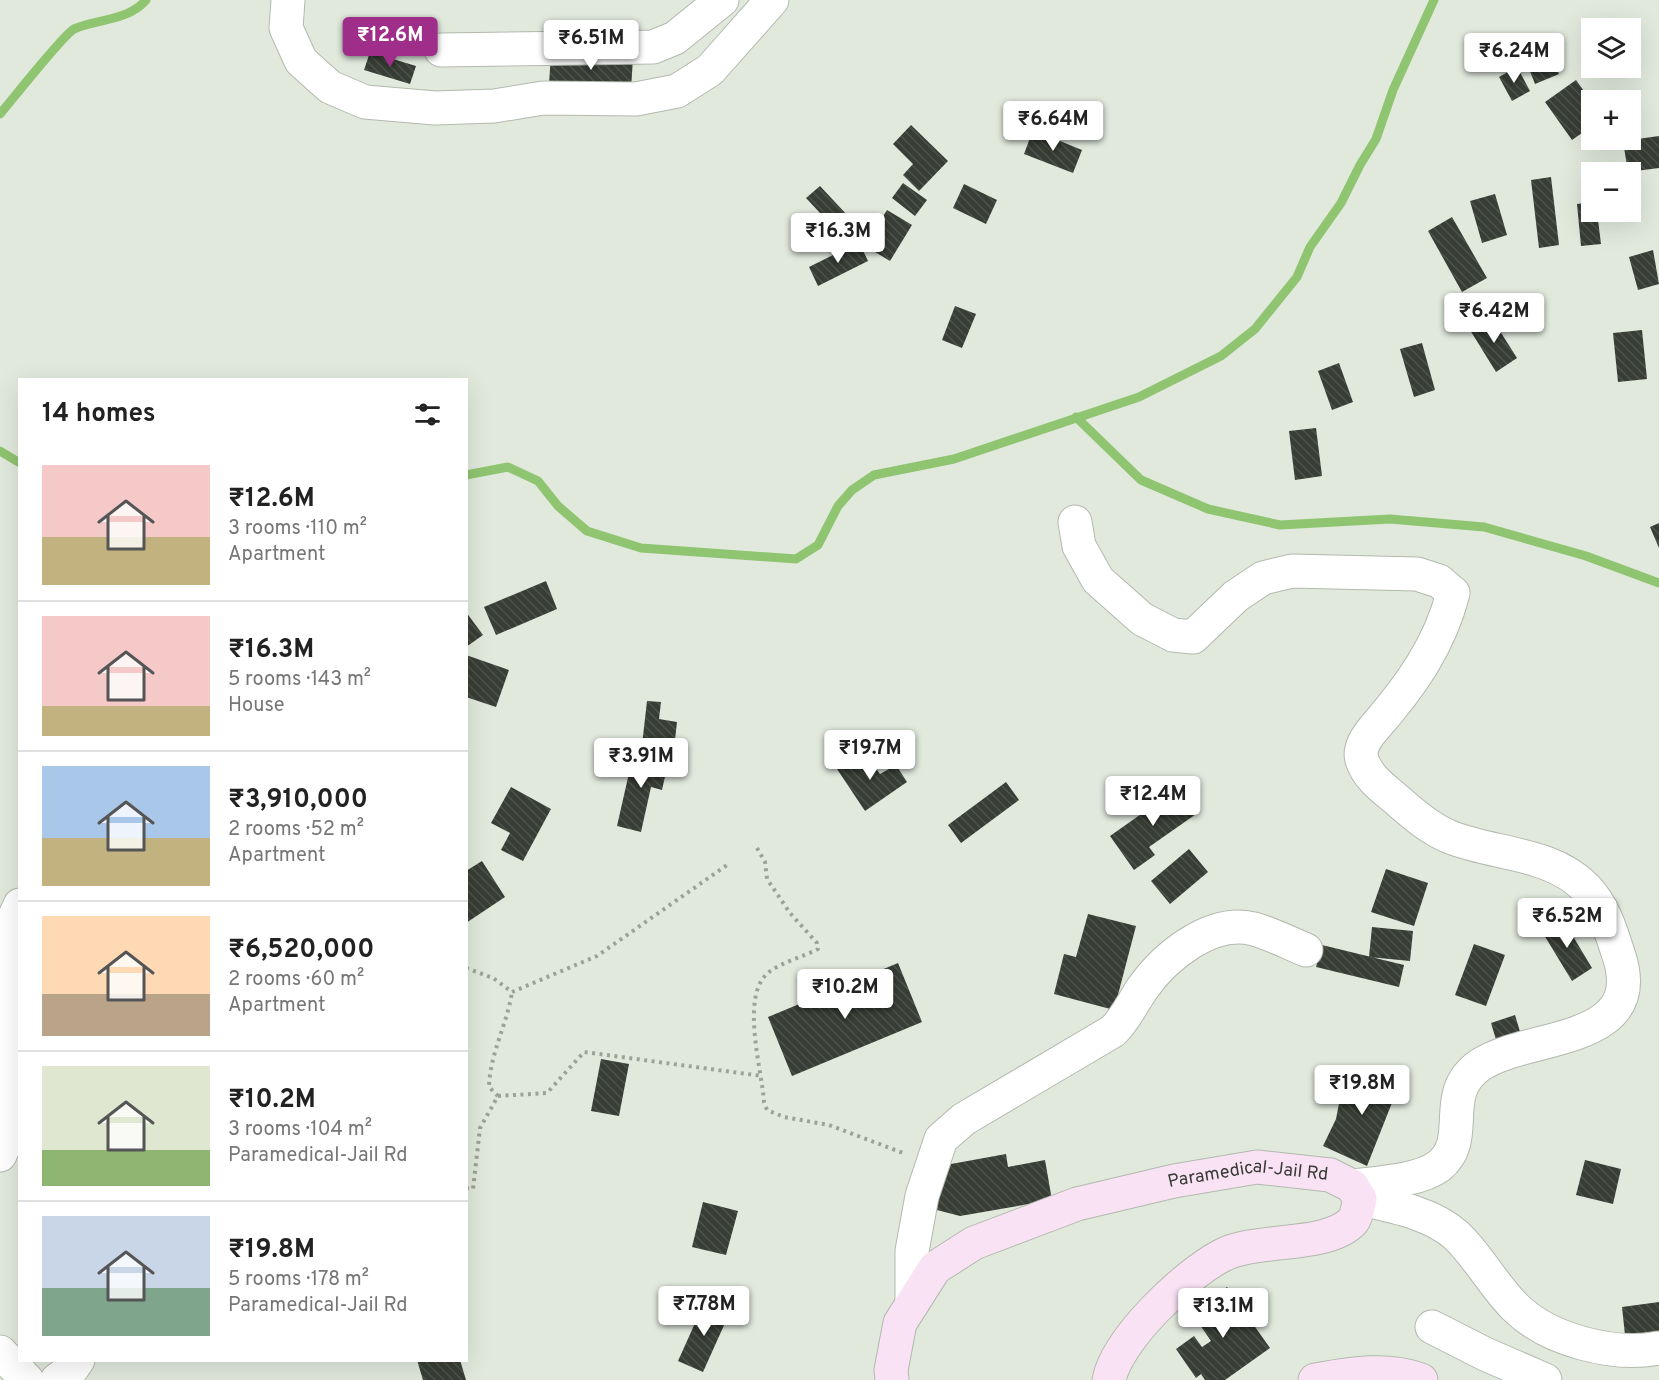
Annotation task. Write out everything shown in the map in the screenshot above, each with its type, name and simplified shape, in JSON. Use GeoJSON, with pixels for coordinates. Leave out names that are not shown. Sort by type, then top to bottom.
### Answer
{"type":"FeatureCollection","features":[{"type":"Feature","properties":{"kind":"main road","name":"Paramedical-Jail Rd"},"geometry":{"type":"LineString","coordinates":[[892,1380],[891,1370],[900,1323],[935,1268],[974,1243],[1077,1204],[1174,1181],[1257,1167],[1330,1175],[1356,1193]]}},
{"type":"Feature","properties":{"kind":"main road"},"geometry":{"type":"LineString","coordinates":[[1109,1380],[1136,1328],[1187,1281],[1222,1255],[1331,1235],[1353,1220],[1356,1193]]}},
{"type":"Feature","properties":{"kind":"main road"},"geometry":{"type":"LineString","coordinates":[[1315,1380],[1353,1373],[1404,1373],[1421,1380]]}},
{"type":"Feature","properties":{"kind":"street"},"geometry":{"type":"LineString","coordinates":[[288,0],[286,28],[301,61],[330,87],[365,102],[435,108],[494,106],[543,98],[636,99],[676,91],[710,70],[772,0]]}},
{"type":"Feature","properties":{"kind":"street"},"geometry":{"type":"LineString","coordinates":[[441,50],[653,47],[675,38],[722,0]]}},
{"type":"Feature","properties":{"kind":"street"},"geometry":{"type":"LineString","coordinates":[[1075,522],[1079,546],[1098,580],[1142,619],[1173,635],[1194,637],[1236,596],[1263,578],[1292,570],[1418,574],[1439,581],[1453,593],[1446,621],[1423,665],[1365,738],[1361,758],[1372,778],[1419,819],[1448,837],[1561,868],[1586,888],[1606,916],[1622,966],[1624,992],[1614,1012],[1594,1026],[1480,1065],[1463,1081],[1456,1101],[1457,1128],[1452,1152],[1438,1167],[1356,1193]]}},
{"type":"Feature","properties":{"kind":"street"},"geometry":{"type":"LineString","coordinates":[[0,1155],[13,1124],[11,1038],[3,967],[7,933],[18,909]]}},
{"type":"Feature","properties":{"kind":"street"},"geometry":{"type":"LineString","coordinates":[[912,1304],[912,1251],[922,1196],[931,1164],[942,1139],[964,1119],[1113,1031],[1127,1016],[1155,972],[1168,958],[1222,928],[1253,929],[1306,950]]}},
{"type":"Feature","properties":{"kind":"street"},"geometry":{"type":"LineString","coordinates":[[1356,1193],[1438,1222],[1458,1237],[1516,1309],[1541,1325],[1571,1339],[1609,1351],[1643,1351],[1659,1348]]}},
{"type":"Feature","properties":{"kind":"street"},"geometry":{"type":"LineString","coordinates":[[1432,1327],[1545,1380]]}},
{"type":"Feature","properties":{"kind":"street"},"geometry":{"type":"LineString","coordinates":[[0,1352],[27,1380]]}},
{"type":"Feature","properties":{"kind":"street"},"geometry":{"type":"LineString","coordinates":[[57,1380],[76,1362]]}},
{"type":"Feature","properties":{"kind":"path"},"geometry":{"type":"LineString","coordinates":[[757,848],[765,862],[767,879],[790,914],[817,943],[818,950],[768,973],[760,986],[752,1011],[767,1110],[784,1117],[829,1125],[931,1164]]}},
{"type":"Feature","properties":{"kind":"path"},"geometry":{"type":"LineString","coordinates":[[512,992],[597,956],[727,865]]}},
{"type":"Feature","properties":{"kind":"path"},"geometry":{"type":"LineString","coordinates":[[468,969],[494,978],[512,992]]}},
{"type":"Feature","properties":{"kind":"path"},"geometry":{"type":"LineString","coordinates":[[512,992],[508,1018],[495,1048],[490,1073],[489,1087],[498,1096],[547,1093],[584,1052],[762,1076]]}},
{"type":"Feature","properties":{"kind":"path"},"geometry":{"type":"LineString","coordinates":[[468,1188],[473,1189],[480,1128],[498,1096]]}},
{"type":"Feature","properties":{"kind":"building"},"geometry":{"type":"Polygon","coordinates":[[[1546,41],[1559,74],[1535,84],[1522,51],[1546,41]]]}},
{"type":"Feature","properties":{"kind":"building"},"geometry":{"type":"Polygon","coordinates":[[[370,52],[416,66],[410,84],[364,70],[370,52]]]}},
{"type":"Feature","properties":{"kind":"building"},"geometry":{"type":"Polygon","coordinates":[[[551,54],[633,58],[631,89],[549,84],[551,54]]]}},
{"type":"Feature","properties":{"kind":"building"},"geometry":{"type":"Polygon","coordinates":[[[1517,67],[1530,91],[1512,101],[1499,77],[1517,67]]]}},
{"type":"Feature","properties":{"kind":"building"},"geometry":{"type":"Polygon","coordinates":[[[1576,80],[1583,90],[1581,90],[1581,134],[1572,140],[1545,102],[1576,80]]]}},
{"type":"Feature","properties":{"kind":"building"},"geometry":{"type":"Polygon","coordinates":[[[911,125],[948,161],[919,191],[903,175],[913,164],[893,144],[911,125]]]}},
{"type":"Feature","properties":{"kind":"building"},"geometry":{"type":"Polygon","coordinates":[[[1033,130],[1082,150],[1073,173],[1024,154],[1033,130]]]}},
{"type":"Feature","properties":{"kind":"building"},"geometry":{"type":"Polygon","coordinates":[[[1659,136],[1659,168],[1641,170],[1641,162],[1626,162],[1624,150],[1641,150],[1641,138],[1659,136]]]}},
{"type":"Feature","properties":{"kind":"building"},"geometry":{"type":"Polygon","coordinates":[[[1551,177],[1559,245],[1539,248],[1531,180],[1551,177]]]}},
{"type":"Feature","properties":{"kind":"building"},"geometry":{"type":"Polygon","coordinates":[[[903,183],[927,200],[915,216],[892,198],[903,183]]]}},
{"type":"Feature","properties":{"kind":"building"},"geometry":{"type":"Polygon","coordinates":[[[964,184],[997,200],[986,224],[953,208],[964,184]]]}},
{"type":"Feature","properties":{"kind":"building"},"geometry":{"type":"Polygon","coordinates":[[[820,186],[862,231],[849,244],[806,198],[820,186]]]}},
{"type":"Feature","properties":{"kind":"building"},"geometry":{"type":"Polygon","coordinates":[[[1495,194],[1507,235],[1482,243],[1470,201],[1495,194]]]}},
{"type":"Feature","properties":{"kind":"building"},"geometry":{"type":"Polygon","coordinates":[[[1581,203],[1581,222],[1598,222],[1601,244],[1581,246],[1577,204],[1581,203]]]}},
{"type":"Feature","properties":{"kind":"building"},"geometry":{"type":"Polygon","coordinates":[[[887,210],[912,225],[890,261],[865,246],[887,210]]]}},
{"type":"Feature","properties":{"kind":"building"},"geometry":{"type":"Polygon","coordinates":[[[1452,217],[1487,278],[1462,292],[1428,231],[1452,217]]]}},
{"type":"Feature","properties":{"kind":"building"},"geometry":{"type":"Polygon","coordinates":[[[859,242],[868,261],[818,286],[809,267],[859,242]]]}},
{"type":"Feature","properties":{"kind":"building"},"geometry":{"type":"Polygon","coordinates":[[[1653,250],[1659,284],[1638,290],[1629,257],[1653,250]]]}},
{"type":"Feature","properties":{"kind":"building"},"geometry":{"type":"Polygon","coordinates":[[[955,306],[976,314],[962,348],[942,340],[955,306]]]}},
{"type":"Feature","properties":{"kind":"building"},"geometry":{"type":"Polygon","coordinates":[[[1491,317],[1517,358],[1496,372],[1470,330],[1491,317]]]}},
{"type":"Feature","properties":{"kind":"building"},"geometry":{"type":"Polygon","coordinates":[[[1642,330],[1647,379],[1618,382],[1613,333],[1642,330]]]}},
{"type":"Feature","properties":{"kind":"building"},"geometry":{"type":"Polygon","coordinates":[[[1422,343],[1435,390],[1414,397],[1400,349],[1422,343]]]}},
{"type":"Feature","properties":{"kind":"building"},"geometry":{"type":"Polygon","coordinates":[[[1339,363],[1353,402],[1332,410],[1318,371],[1339,363]]]}},
{"type":"Feature","properties":{"kind":"building"},"geometry":{"type":"Polygon","coordinates":[[[1316,428],[1322,476],[1295,480],[1289,431],[1316,428]]]}},
{"type":"Feature","properties":{"kind":"building"},"geometry":{"type":"Polygon","coordinates":[[[1659,523],[1659,548],[1650,527],[1659,523]]]}},
{"type":"Feature","properties":{"kind":"building"},"geometry":{"type":"Polygon","coordinates":[[[546,581],[557,609],[496,635],[484,607],[546,581]]]}},
{"type":"Feature","properties":{"kind":"building"},"geometry":{"type":"Polygon","coordinates":[[[468,615],[483,635],[468,646],[468,615]]]}},
{"type":"Feature","properties":{"kind":"building"},"geometry":{"type":"Polygon","coordinates":[[[468,656],[509,670],[496,707],[468,698],[468,656]]]}},
{"type":"Feature","properties":{"kind":"building"},"geometry":{"type":"Polygon","coordinates":[[[647,701],[661,702],[659,719],[677,722],[674,749],[642,745],[647,701]]]}},
{"type":"Feature","properties":{"kind":"building"},"geometry":{"type":"Polygon","coordinates":[[[634,751],[669,759],[662,790],[651,787],[641,832],[617,826],[634,751]]]}},
{"type":"Feature","properties":{"kind":"building"},"geometry":{"type":"Polygon","coordinates":[[[864,753],[880,774],[896,765],[907,782],[865,811],[837,769],[864,753]]]}},
{"type":"Feature","properties":{"kind":"building"},"geometry":{"type":"Polygon","coordinates":[[[1006,782],[1019,800],[961,843],[948,825],[1006,782]]]}},
{"type":"Feature","properties":{"kind":"building"},"geometry":{"type":"Polygon","coordinates":[[[1181,786],[1199,812],[1149,847],[1155,855],[1134,870],[1110,836],[1181,786]]]}},
{"type":"Feature","properties":{"kind":"building"},"geometry":{"type":"Polygon","coordinates":[[[511,787],[551,809],[523,861],[501,850],[510,833],[491,823],[511,787]]]}},
{"type":"Feature","properties":{"kind":"building"},"geometry":{"type":"Polygon","coordinates":[[[1189,849],[1208,872],[1170,904],[1151,881],[1189,849]]]}},
{"type":"Feature","properties":{"kind":"building"},"geometry":{"type":"Polygon","coordinates":[[[482,861],[505,897],[468,922],[468,870],[482,861]]]}},
{"type":"Feature","properties":{"kind":"building"},"geometry":{"type":"Polygon","coordinates":[[[1386,869],[1428,883],[1414,926],[1371,912],[1386,869]]]}},
{"type":"Feature","properties":{"kind":"building"},"geometry":{"type":"Polygon","coordinates":[[[1088,914],[1136,926],[1114,1010],[1054,994],[1064,954],[1076,957],[1088,914]]]}},
{"type":"Feature","properties":{"kind":"building"},"geometry":{"type":"Polygon","coordinates":[[[1562,918],[1592,968],[1572,981],[1541,930],[1562,918]]]}},
{"type":"Feature","properties":{"kind":"building"},"geometry":{"type":"Polygon","coordinates":[[[1372,927],[1413,931],[1410,961],[1369,957],[1372,927]]]}},
{"type":"Feature","properties":{"kind":"building"},"geometry":{"type":"Polygon","coordinates":[[[1474,944],[1505,955],[1486,1006],[1455,995],[1474,944]]]}},
{"type":"Feature","properties":{"kind":"building"},"geometry":{"type":"Polygon","coordinates":[[[1322,945],[1404,965],[1399,987],[1316,967],[1322,945]]]}},
{"type":"Feature","properties":{"kind":"building"},"geometry":{"type":"Polygon","coordinates":[[[898,963],[922,1022],[792,1076],[768,1017],[898,963]]]}},
{"type":"Feature","properties":{"kind":"building"},"geometry":{"type":"Polygon","coordinates":[[[1515,1015],[1521,1035],[1497,1043],[1491,1023],[1515,1015]]]}},
{"type":"Feature","properties":{"kind":"building"},"geometry":{"type":"Polygon","coordinates":[[[601,1059],[629,1064],[619,1116],[591,1111],[601,1059]]]}},
{"type":"Feature","properties":{"kind":"building"},"geometry":{"type":"Polygon","coordinates":[[[1375,1068],[1401,1080],[1367,1166],[1323,1146],[1336,1119],[1341,1093],[1375,1068]]]}},
{"type":"Feature","properties":{"kind":"building"},"geometry":{"type":"Polygon","coordinates":[[[1006,1154],[1008,1167],[1045,1160],[1052,1200],[960,1216],[933,1209],[951,1164],[1006,1154]]]}},
{"type":"Feature","properties":{"kind":"building"},"geometry":{"type":"Polygon","coordinates":[[[1585,1160],[1621,1169],[1613,1204],[1576,1195],[1585,1160]]]}},
{"type":"Feature","properties":{"kind":"building"},"geometry":{"type":"Polygon","coordinates":[[[703,1202],[738,1211],[726,1255],[692,1247],[703,1202]]]}},
{"type":"Feature","properties":{"kind":"building"},"geometry":{"type":"Polygon","coordinates":[[[1227,1287],[1270,1348],[1225,1380],[1205,1380],[1201,1374],[1196,1378],[1176,1349],[1194,1336],[1202,1347],[1211,1341],[1191,1312],[1227,1287]]]}},
{"type":"Feature","properties":{"kind":"building"},"geometry":{"type":"Polygon","coordinates":[[[705,1301],[730,1312],[703,1372],[678,1361],[705,1301]]]}},
{"type":"Feature","properties":{"kind":"building"},"geometry":{"type":"Polygon","coordinates":[[[1659,1302],[1659,1331],[1625,1335],[1622,1307],[1659,1302]]]}},
{"type":"Feature","properties":{"kind":"building"},"geometry":{"type":"Polygon","coordinates":[[[418,1362],[461,1362],[466,1380],[423,1380],[418,1362]]]}},
{"type":"Feature","properties":{"kind":"waterway"},"geometry":{"type":"LineString","coordinates":[[0,114],[74,29],[121,16],[139,7],[146,0]]}},
{"type":"Feature","properties":{"kind":"waterway"},"geometry":{"type":"LineString","coordinates":[[468,475],[508,467],[538,481],[558,506],[587,531],[641,548],[796,559],[818,545],[838,506],[852,490],[874,475],[954,459],[1139,397],[1221,356],[1255,329],[1297,277],[1310,247],[1341,203],[1376,139],[1393,90],[1434,0]]}},
{"type":"Feature","properties":{"kind":"waterway"},"geometry":{"type":"LineString","coordinates":[[1076,417],[1141,480],[1208,509],[1280,525],[1390,519],[1484,527],[1586,556],[1659,583]]}},
{"type":"Feature","properties":{"kind":"waterway"},"geometry":{"type":"LineString","coordinates":[[0,451],[18,462]]}}]}
